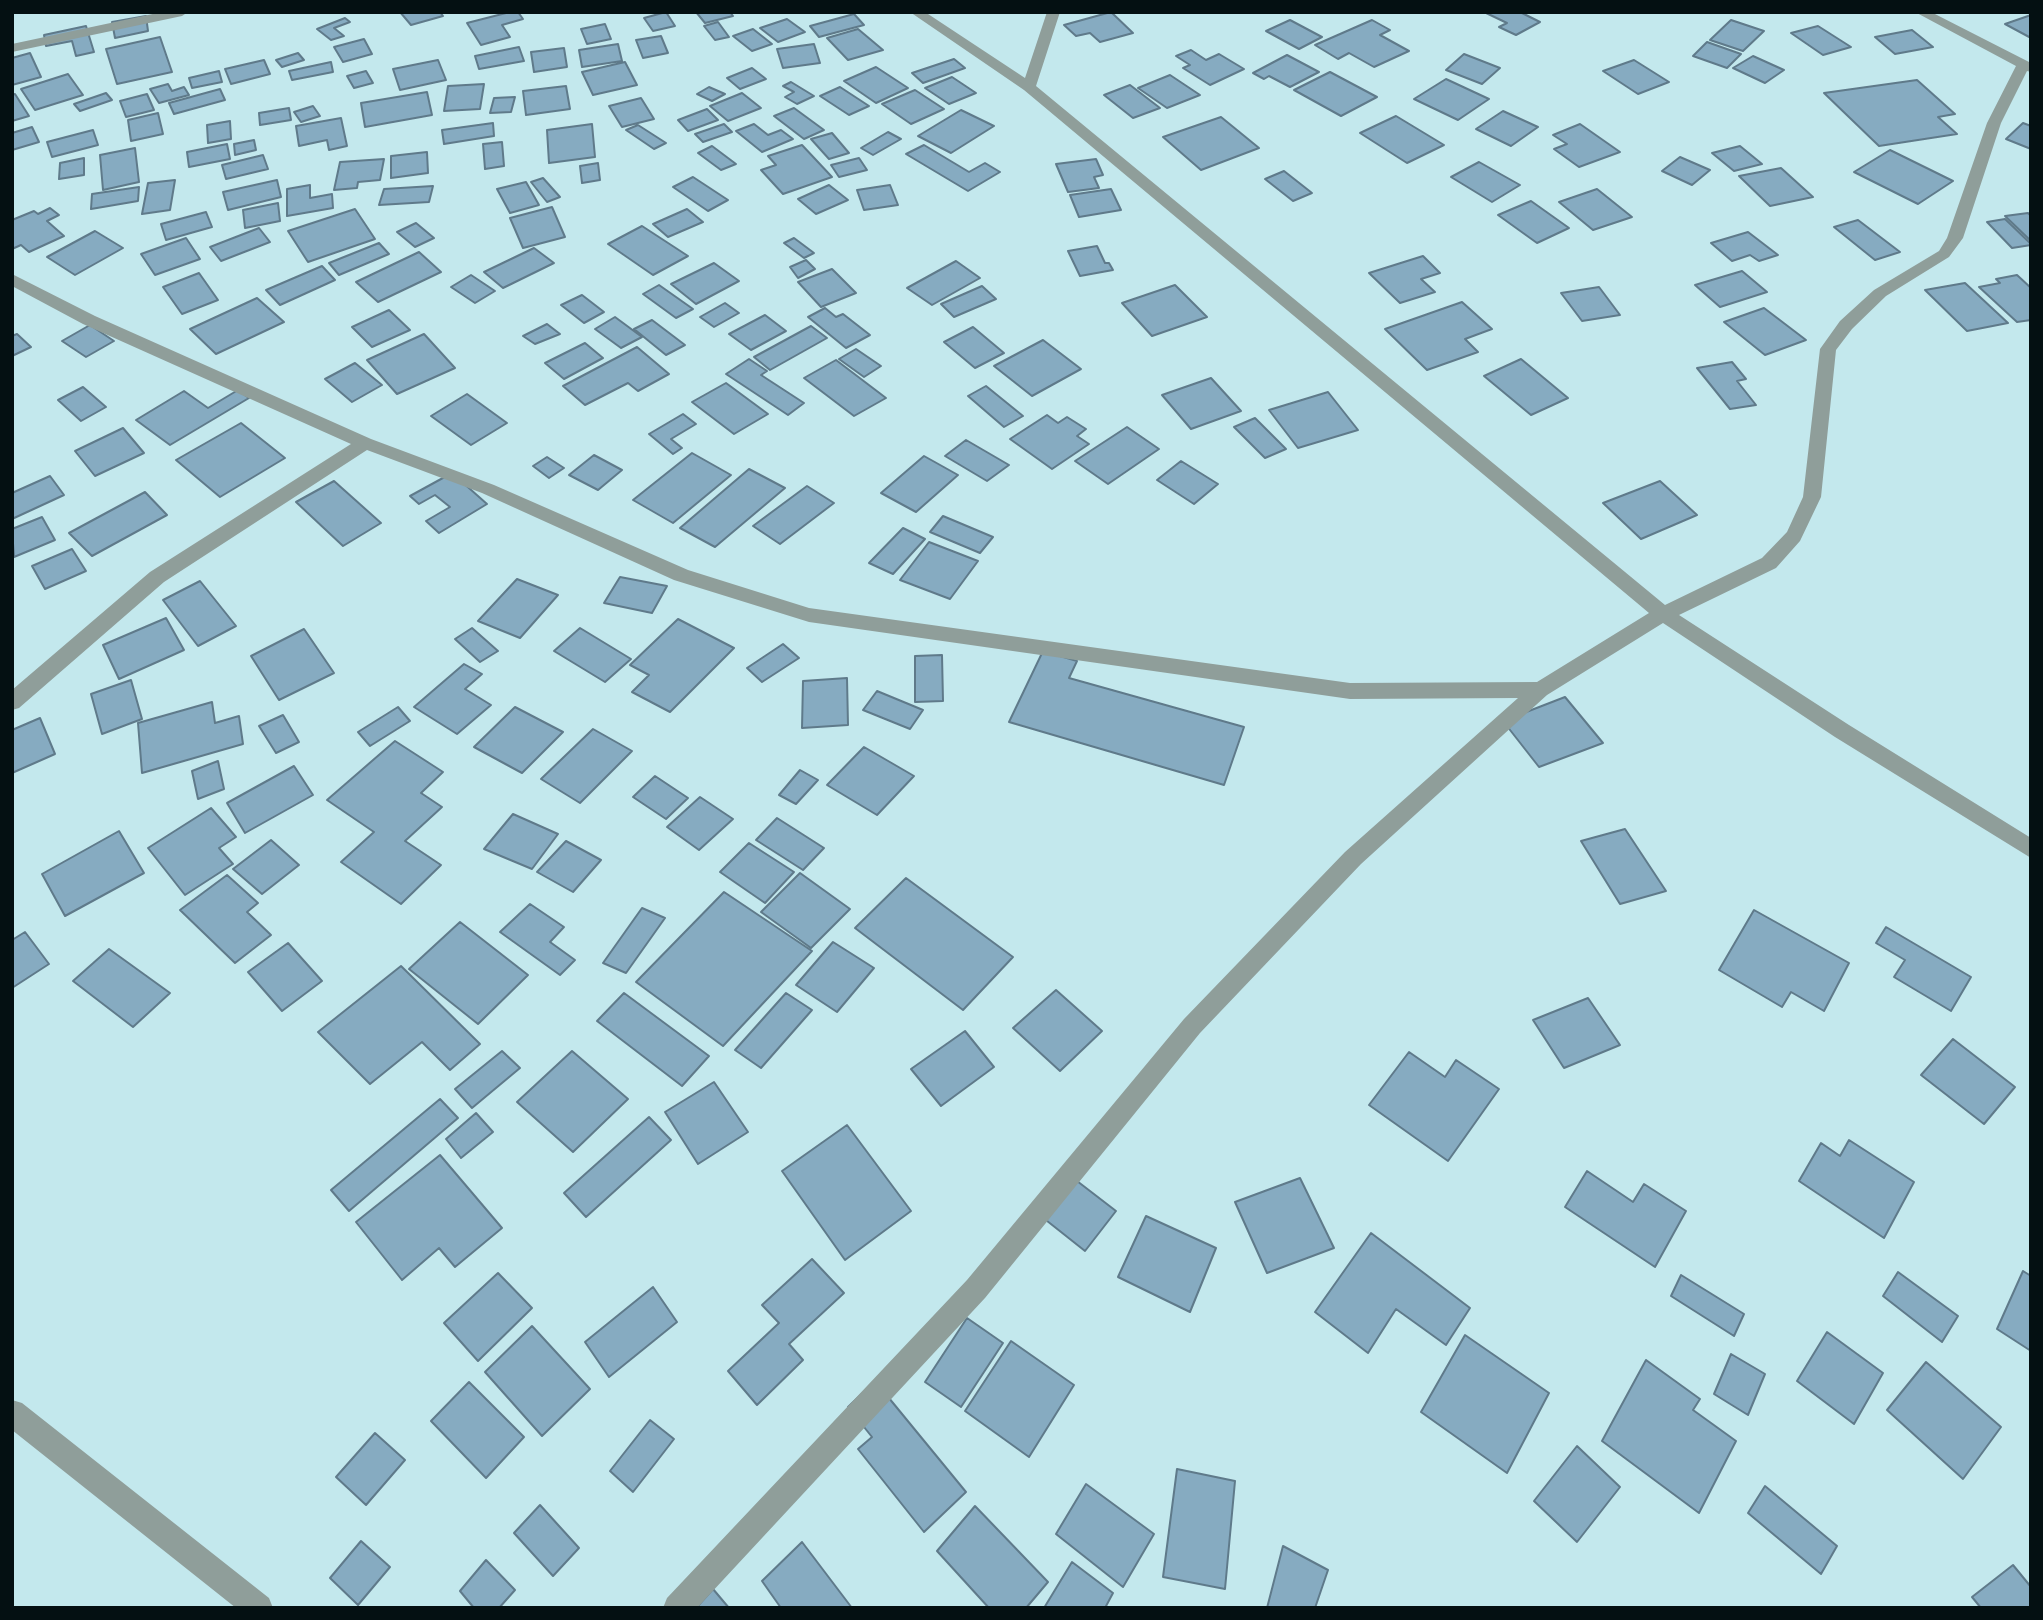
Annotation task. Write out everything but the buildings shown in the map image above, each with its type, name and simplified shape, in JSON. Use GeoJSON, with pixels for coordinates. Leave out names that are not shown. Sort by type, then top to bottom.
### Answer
{"type":"FeatureCollection","features":[{"type":"Feature","properties":{"kind":"street"},"geometry":{"type":"LineString","coordinates":[[12,48],[182,12]]}},
{"type":"Feature","properties":{"kind":"street"},"geometry":{"type":"LineString","coordinates":[[916,12],[1029,87],[1663,614],[1842,731],[2031,849]]}},
{"type":"Feature","properties":{"kind":"street"},"geometry":{"type":"LineString","coordinates":[[1029,87],[1054,12]]}},
{"type":"Feature","properties":{"kind":"street"},"geometry":{"type":"LineString","coordinates":[[677,1608],[976,1289],[1192,1026],[1353,858],[1539,690],[1663,614],[1769,563],[1794,536],[1812,497],[1828,349],[1846,325],[1880,293],[1944,254],[1955,238],[1994,123],[2027,66],[1921,12]]}},
{"type":"Feature","properties":{"kind":"street"},"geometry":{"type":"LineString","coordinates":[[12,279],[89,320],[365,443],[488,489],[681,575],[809,615],[1350,691],[1539,690]]}},
{"type":"Feature","properties":{"kind":"street"},"geometry":{"type":"LineString","coordinates":[[12,702],[157,577],[365,443]]}},
{"type":"Feature","properties":{"kind":"street"},"geometry":{"type":"LineString","coordinates":[[12,1413],[259,1608]]}}]}
